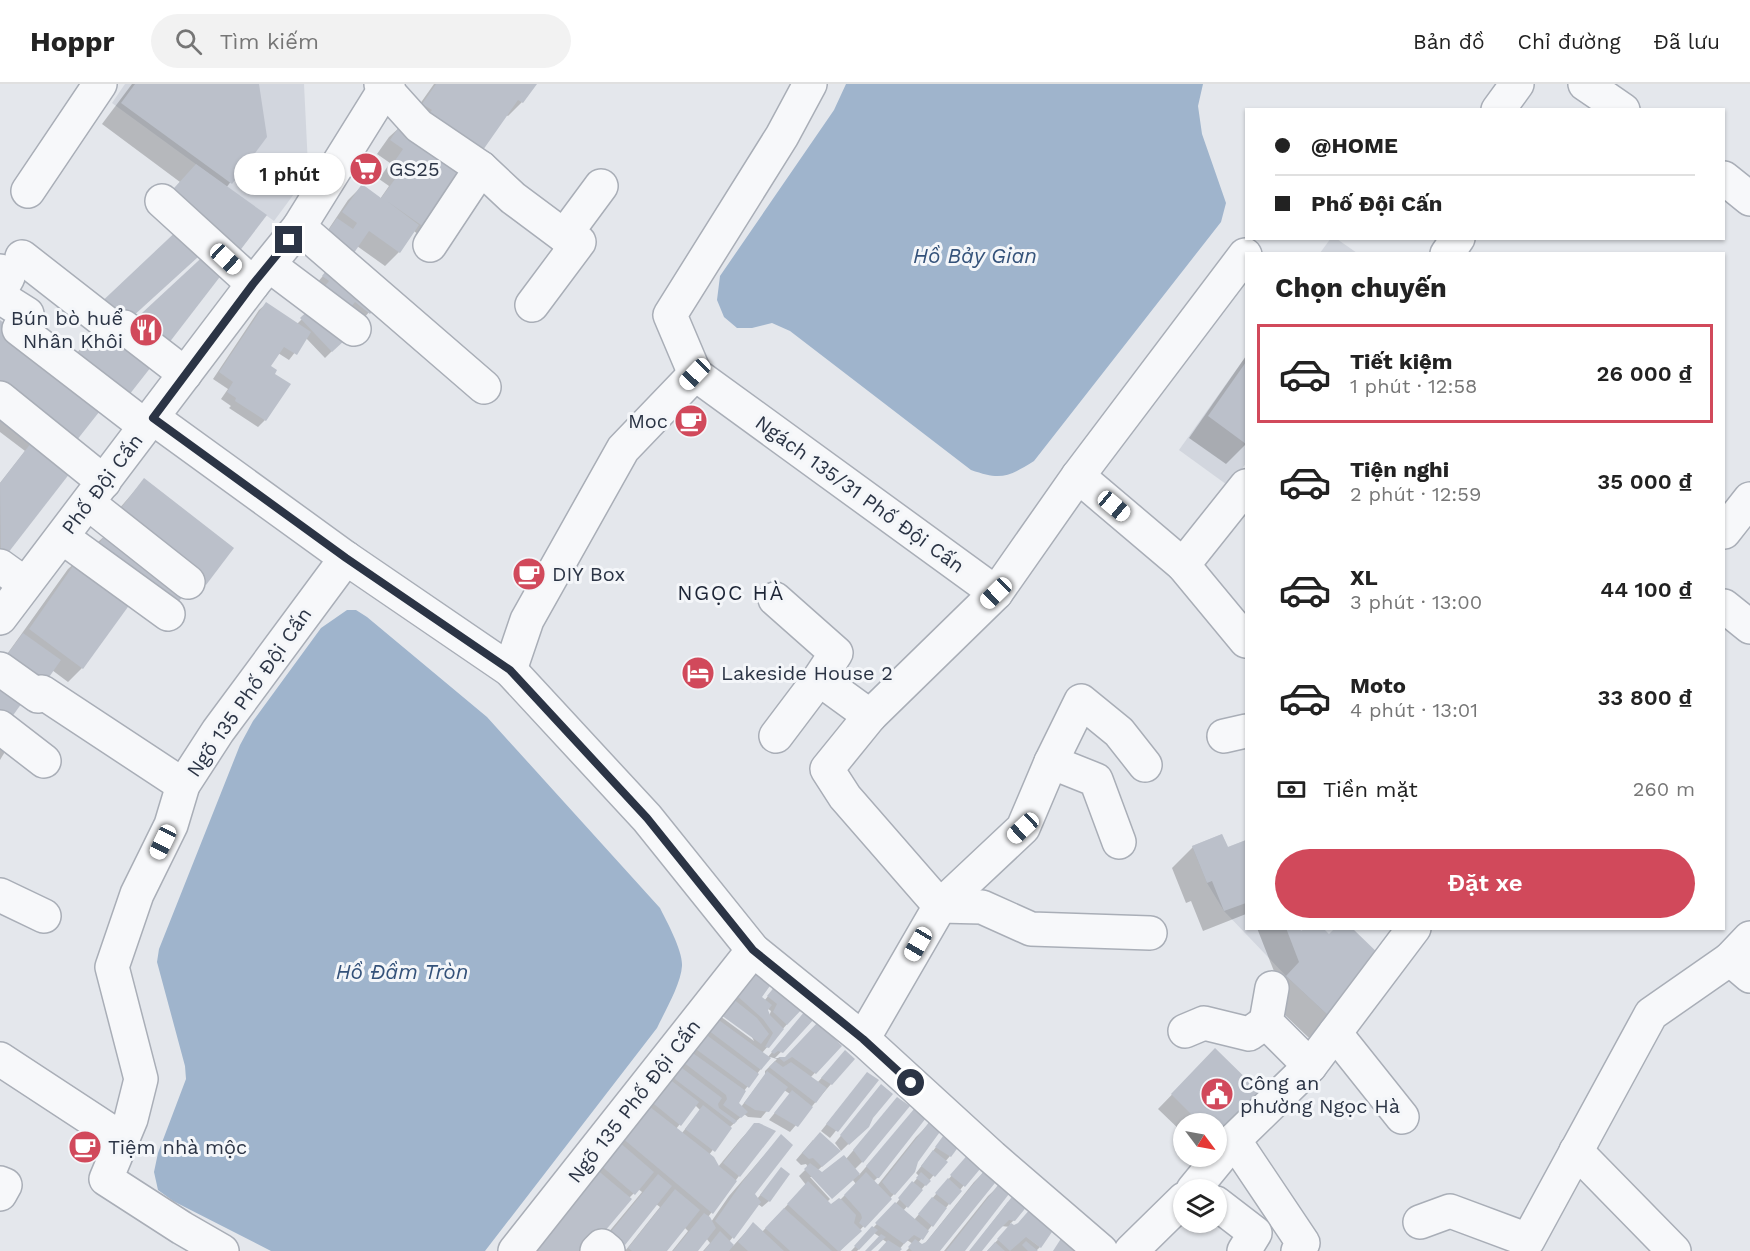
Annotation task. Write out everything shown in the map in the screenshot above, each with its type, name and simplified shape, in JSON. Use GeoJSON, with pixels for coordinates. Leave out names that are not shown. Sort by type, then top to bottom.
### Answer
{"type":"FeatureCollection","features":[{"type":"Feature","properties":{"kind":"street"},"geometry":{"type":"LineString","coordinates":[[28,191],[100,84]]}},
{"type":"Feature","properties":{"kind":"street"},"geometry":{"type":"LineString","coordinates":[[510,670],[526,620],[623,449],[695,374],[670,315],[782,136],[810,84]]}},
{"type":"Feature","properties":{"kind":"street"},"geometry":{"type":"LineString","coordinates":[[1499,108],[1517,84]]}},
{"type":"Feature","properties":{"kind":"street"},"geometry":{"type":"LineString","coordinates":[[1585,84],[1620,108]]}},
{"type":"Feature","properties":{"kind":"street"},"geometry":{"type":"LineString","coordinates":[[384,85],[419,126],[481,168],[513,198],[564,236],[579,242],[532,305]]}},
{"type":"Feature","properties":{"kind":"street","name":"Phố Đội Cấn"},"geometry":{"type":"LineString","coordinates":[[0,618],[13,575],[62,537],[299,227],[384,85]]}},
{"type":"Feature","properties":{"kind":"street"},"geometry":{"type":"LineString","coordinates":[[430,245],[481,168]]}},
{"type":"Feature","properties":{"kind":"street"},"geometry":{"type":"LineString","coordinates":[[1725,179],[1750,199]]}},
{"type":"Feature","properties":{"kind":"street"},"geometry":{"type":"LineString","coordinates":[[564,236],[600,186]]}},
{"type":"Feature","properties":{"kind":"street"},"geometry":{"type":"LineString","coordinates":[[162,201],[261,274],[354,329]]}},
{"type":"Feature","properties":{"kind":"street"},"geometry":{"type":"LineString","coordinates":[[299,227],[484,387]]}},
{"type":"Feature","properties":{"kind":"street"},"geometry":{"type":"LineString","coordinates":[[1150,933],[1031,929],[982,907],[940,906],[844,797],[827,768],[870,716],[996,593],[1078,476],[1245,255]]}},
{"type":"Feature","properties":{"kind":"street"},"geometry":{"type":"LineString","coordinates":[[0,291],[8,277],[11,264],[118,332],[124,327],[185,374]]}},
{"type":"Feature","properties":{"kind":"street"},"geometry":{"type":"LineString","coordinates":[[0,297],[27,314],[19,329],[149,422],[510,670],[647,818],[753,950],[863,1039],[992,1157],[1101,1251]]}},
{"type":"Feature","properties":{"kind":"street","name":"Ngách 135/31 Phố Đội Cấn"},"geometry":{"type":"LineString","coordinates":[[695,374],[996,593]]}},
{"type":"Feature","properties":{"kind":"street"},"geometry":{"type":"LineString","coordinates":[[0,398],[188,582]]}},
{"type":"Feature","properties":{"kind":"street"},"geometry":{"type":"LineString","coordinates":[[1078,476],[1183,565],[1245,640]]}},
{"type":"Feature","properties":{"kind":"street"},"geometry":{"type":"LineString","coordinates":[[1183,565],[1245,487]]}},
{"type":"Feature","properties":{"kind":"street"},"geometry":{"type":"LineString","coordinates":[[1725,531],[1750,499]]}},
{"type":"Feature","properties":{"kind":"street"},"geometry":{"type":"LineString","coordinates":[[62,537],[168,614]]}},
{"type":"Feature","properties":{"kind":"street","name":"Ngõ 135 Phố Đội Cấn"},"geometry":{"type":"LineString","coordinates":[[222,1251],[106,1179],[130,1119],[141,1079],[112,967],[137,894],[171,825],[183,785],[218,731],[346,558]]}},
{"type":"Feature","properties":{"kind":"street"},"geometry":{"type":"LineString","coordinates":[[775,599],[836,652],[819,679],[776,736]]}},
{"type":"Feature","properties":{"kind":"street"},"geometry":{"type":"LineString","coordinates":[[1725,607],[1750,627]]}},
{"type":"Feature","properties":{"kind":"street"},"geometry":{"type":"LineString","coordinates":[[0,669],[39,696],[42,692],[183,785]]}},
{"type":"Feature","properties":{"kind":"street"},"geometry":{"type":"LineString","coordinates":[[819,679],[870,716]]}},
{"type":"Feature","properties":{"kind":"street"},"geometry":{"type":"LineString","coordinates":[[863,1039],[940,906],[1023,828],[1051,762],[1081,701],[1119,732],[1145,765]]}},
{"type":"Feature","properties":{"kind":"street"},"geometry":{"type":"LineString","coordinates":[[0,727],[44,761]]}},
{"type":"Feature","properties":{"kind":"street"},"geometry":{"type":"LineString","coordinates":[[1051,762],[1096,780],[1119,842]]}},
{"type":"Feature","properties":{"kind":"street"},"geometry":{"type":"LineString","coordinates":[[0,895],[44,916]]}},
{"type":"Feature","properties":{"kind":"street"},"geometry":{"type":"LineString","coordinates":[[1207,1179],[1234,1140],[1310,1066],[1412,930]]}},
{"type":"Feature","properties":{"kind":"street","name":"Ngõ 135 Phố Đội Cấn"},"geometry":{"type":"LineString","coordinates":[[515,1251],[753,950]]}},
{"type":"Feature","properties":{"kind":"street"},"geometry":{"type":"LineString","coordinates":[[1420,1222],[1450,1211],[1528,1240],[1651,1014],[1744,958]]}},
{"type":"Feature","properties":{"kind":"street"},"geometry":{"type":"LineString","coordinates":[[1185,1031],[1204,1023],[1249,1034],[1266,1022],[1272,988]]}},
{"type":"Feature","properties":{"kind":"street"},"geometry":{"type":"LineString","coordinates":[[1266,1022],[1310,1066]]}},
{"type":"Feature","properties":{"kind":"street"},"geometry":{"type":"LineString","coordinates":[[1335,1033],[1402,1117]]}},
{"type":"Feature","properties":{"kind":"street"},"geometry":{"type":"LineString","coordinates":[[0,1059],[122,1139]]}},
{"type":"Feature","properties":{"kind":"street"},"geometry":{"type":"LineString","coordinates":[[1234,1140],[1303,1244],[1298,1251]]}},
{"type":"Feature","properties":{"kind":"street"},"geometry":{"type":"LineString","coordinates":[[1576,1151],[1674,1251]]}},
{"type":"Feature","properties":{"kind":"street"},"geometry":{"type":"LineString","coordinates":[[0,1183],[5,1185],[0,1194]]}},
{"type":"Feature","properties":{"kind":"street"},"geometry":{"type":"LineString","coordinates":[[1131,1251],[1173,1214]]}},
{"type":"Feature","properties":{"kind":"street"},"geometry":{"type":"LineString","coordinates":[[1227,1214],[1255,1233],[1244,1251]]}},
{"type":"Feature","properties":{"kind":"street"},"geometry":{"type":"LineString","coordinates":[[597,1251],[602,1246],[608,1251]]}},
{"type":"Feature","properties":{"kind":"shaded area"},"geometry":{"type":"Polygon","coordinates":[[[125,84],[304,84],[308,166],[305,179],[274,221],[112,103],[125,84]]]}},
{"type":"Feature","properties":{"kind":"shaded area"},"geometry":{"type":"Polygon","coordinates":[[[1330,240],[1338,240],[1356,252],[1321,252],[1330,240]]]}},
{"type":"Feature","properties":{"kind":"shaded area"},"geometry":{"type":"Polygon","coordinates":[[[1245,357],[1245,464],[1230,487],[1179,450],[1245,357]]]}},
{"type":"Feature","properties":{"kind":"shaded area"},"geometry":{"type":"Polygon","coordinates":[[[1222,834],[1228,847],[1245,840],[1245,930],[1352,930],[1331,1018],[1286,976],[1224,911],[1207,883],[1192,846],[1222,834]]]}},
{"type":"Feature","properties":{"kind":"water","name":"Hồ Bảy Gian"},"geometry":{"type":"Polygon","coordinates":[[[846,84],[1203,84],[1198,106],[1202,134],[1226,203],[1221,222],[1034,461],[1017,471],[997,476],[971,470],[790,331],[772,323],[752,328],[737,328],[724,317],[717,300],[720,276],[834,110],[846,84]]]}},
{"type":"Feature","properties":{"kind":"water","name":"Hồ Đầm Tròn"},"geometry":{"type":"Polygon","coordinates":[[[347,610],[356,610],[367,617],[487,717],[660,908],[682,960],[679,981],[657,1028],[485,1251],[271,1251],[173,1201],[158,1190],[154,1172],[158,1153],[186,1079],[185,1066],[157,962],[159,949],[240,745],[253,721],[321,628],[347,610]]]}},
{"type":"Feature","properties":{"kind":"building"},"geometry":{"type":"Polygon","coordinates":[[[135,84],[259,84],[267,137],[232,184],[121,103],[135,84]]]}},
{"type":"Feature","properties":{"kind":"building"},"geometry":{"type":"Polygon","coordinates":[[[436,84],[537,84],[523,103],[518,100],[476,160],[422,123],[432,110],[422,104],[436,84]]]}},
{"type":"Feature","properties":{"kind":"building"},"geometry":{"type":"Polygon","coordinates":[[[403,121],[471,169],[428,230],[387,201],[419,225],[400,253],[369,231],[347,263],[323,238],[337,218],[353,229],[357,223],[342,212],[362,184],[381,198],[401,171],[392,165],[403,149],[390,140],[403,121]]]}},
{"type":"Feature","properties":{"kind":"building"},"geometry":{"type":"Polygon","coordinates":[[[196,164],[267,215],[232,261],[166,197],[196,164]]]}},
{"type":"Feature","properties":{"kind":"building"},"geometry":{"type":"Polygon","coordinates":[[[184,224],[209,247],[120,328],[94,309],[184,224]]]}},
{"type":"Feature","properties":{"kind":"building"},"geometry":{"type":"Polygon","coordinates":[[[211,249],[229,265],[162,352],[128,326],[211,249]]]}},
{"type":"Feature","properties":{"kind":"building"},"geometry":{"type":"Polygon","coordinates":[[[333,262],[381,300],[370,314],[355,302],[344,316],[318,294],[329,281],[322,276],[333,262]]]}},
{"type":"Feature","properties":{"kind":"building"},"geometry":{"type":"Polygon","coordinates":[[[266,302],[311,332],[297,355],[284,347],[271,366],[277,370],[275,374],[291,384],[266,421],[235,401],[236,398],[227,392],[233,382],[219,372],[266,302]]]}},
{"type":"Feature","properties":{"kind":"building"},"geometry":{"type":"Polygon","coordinates":[[[314,305],[346,339],[332,352],[300,318],[314,305]]]}},
{"type":"Feature","properties":{"kind":"building"},"geometry":{"type":"Polygon","coordinates":[[[0,320],[107,402],[69,450],[0,394],[0,320]]]}},
{"type":"Feature","properties":{"kind":"building"},"geometry":{"type":"Polygon","coordinates":[[[101,323],[158,358],[122,404],[70,363],[101,323]]]}},
{"type":"Feature","properties":{"kind":"building"},"geometry":{"type":"Polygon","coordinates":[[[1245,363],[1245,443],[1208,416],[1245,363]]]}},
{"type":"Feature","properties":{"kind":"building"},"geometry":{"type":"Polygon","coordinates":[[[38,434],[77,464],[1,562],[0,483],[38,434]]]}},
{"type":"Feature","properties":{"kind":"building"},"geometry":{"type":"Polygon","coordinates":[[[144,478],[234,548],[206,585],[146,539],[118,512],[144,478]]]}},
{"type":"Feature","properties":{"kind":"building"},"geometry":{"type":"Polygon","coordinates":[[[108,531],[189,588],[171,612],[91,555],[108,531]]]}},
{"type":"Feature","properties":{"kind":"building"},"geometry":{"type":"Polygon","coordinates":[[[82,553],[138,593],[83,669],[29,629],[82,553]]]}},
{"type":"Feature","properties":{"kind":"building"},"geometry":{"type":"Polygon","coordinates":[[[23,633],[61,660],[38,693],[0,664],[23,633]]]}},
{"type":"Feature","properties":{"kind":"building"},"geometry":{"type":"Polygon","coordinates":[[[0,671],[27,696],[6,725],[0,720],[0,671]]]}},
{"type":"Feature","properties":{"kind":"building"},"geometry":{"type":"Polygon","coordinates":[[[1222,834],[1228,847],[1245,840],[1245,903],[1224,911],[1212,881],[1207,883],[1192,846],[1222,834]]]}},
{"type":"Feature","properties":{"kind":"building"},"geometry":{"type":"Polygon","coordinates":[[[1287,930],[1325,930],[1329,934],[1333,930],[1354,930],[1385,960],[1331,1018],[1286,976],[1299,962],[1287,930]]]}},
{"type":"Feature","properties":{"kind":"building"},"geometry":{"type":"Polygon","coordinates":[[[760,963],[777,976],[762,997],[772,1005],[768,1010],[770,1015],[784,1029],[769,1048],[765,1047],[773,1033],[763,1019],[735,994],[760,963]]]}},
{"type":"Feature","properties":{"kind":"building"},"geometry":{"type":"Polygon","coordinates":[[[780,980],[803,1008],[787,1025],[773,1012],[777,1004],[767,996],[780,980]]]}},
{"type":"Feature","properties":{"kind":"building"},"geometry":{"type":"Polygon","coordinates":[[[732,998],[757,1018],[769,1034],[761,1044],[721,1015],[732,998]]]}},
{"type":"Feature","properties":{"kind":"building"},"geometry":{"type":"Polygon","coordinates":[[[805,1011],[815,1018],[783,1053],[771,1052],[805,1011]]]}},
{"type":"Feature","properties":{"kind":"building"},"geometry":{"type":"Polygon","coordinates":[[[716,1018],[771,1058],[761,1070],[708,1030],[716,1018]]]}},
{"type":"Feature","properties":{"kind":"building"},"geometry":{"type":"Polygon","coordinates":[[[818,1022],[842,1046],[816,1074],[792,1057],[784,1062],[778,1057],[785,1057],[818,1022]]]}},
{"type":"Feature","properties":{"kind":"building"},"geometry":{"type":"Polygon","coordinates":[[[704,1033],[759,1074],[749,1088],[693,1047],[704,1033]]]}},
{"type":"Feature","properties":{"kind":"building","name":"Công an phường Ngọc Hà"},"geometry":{"type":"Polygon","coordinates":[[[1215,1048],[1263,1095],[1227,1128],[1227,1113],[1190,1113],[1171,1094],[1215,1048]]]}},
{"type":"Feature","properties":{"kind":"building"},"geometry":{"type":"Polygon","coordinates":[[[845,1050],[855,1059],[832,1085],[821,1078],[845,1050]]]}},
{"type":"Feature","properties":{"kind":"building"},"geometry":{"type":"Polygon","coordinates":[[[690,1051],[746,1091],[739,1103],[748,1112],[741,1118],[723,1105],[727,1099],[726,1095],[683,1062],[690,1051]]]}},
{"type":"Feature","properties":{"kind":"building"},"geometry":{"type":"Polygon","coordinates":[[[775,1061],[783,1067],[791,1062],[827,1088],[816,1103],[769,1067],[775,1061]]]}},
{"type":"Feature","properties":{"kind":"building"},"geometry":{"type":"Polygon","coordinates":[[[678,1065],[722,1098],[718,1104],[719,1108],[737,1121],[734,1124],[676,1080],[671,1074],[678,1065]]]}},
{"type":"Feature","properties":{"kind":"building"},"geometry":{"type":"Polygon","coordinates":[[[767,1071],[788,1087],[769,1112],[755,1110],[744,1103],[767,1071]]]}},
{"type":"Feature","properties":{"kind":"building"},"geometry":{"type":"Polygon","coordinates":[[[867,1072],[879,1080],[838,1132],[826,1124],[867,1072]]]}},
{"type":"Feature","properties":{"kind":"building"},"geometry":{"type":"Polygon","coordinates":[[[668,1078],[699,1102],[681,1126],[649,1100],[668,1078]]]}},
{"type":"Feature","properties":{"kind":"building"},"geometry":{"type":"Polygon","coordinates":[[[881,1084],[893,1094],[873,1118],[869,1127],[849,1145],[840,1135],[881,1084]]]}},
{"type":"Feature","properties":{"kind":"building"},"geometry":{"type":"Polygon","coordinates":[[[792,1090],[813,1107],[798,1127],[774,1113],[792,1090]]]}},
{"type":"Feature","properties":{"kind":"building"},"geometry":{"type":"Polygon","coordinates":[[[897,1097],[910,1106],[863,1163],[853,1150],[897,1097]]]}},
{"type":"Feature","properties":{"kind":"building"},"geometry":{"type":"Polygon","coordinates":[[[645,1103],[714,1157],[719,1166],[737,1181],[713,1214],[621,1137],[645,1103]]]}},
{"type":"Feature","properties":{"kind":"building"},"geometry":{"type":"Polygon","coordinates":[[[703,1105],[732,1128],[715,1152],[685,1129],[703,1105]]]}},
{"type":"Feature","properties":{"kind":"building"},"geometry":{"type":"Polygon","coordinates":[[[914,1109],[926,1118],[877,1178],[866,1166],[914,1109]]]}},
{"type":"Feature","properties":{"kind":"building"},"geometry":{"type":"Polygon","coordinates":[[[930,1121],[942,1129],[918,1162],[915,1172],[895,1195],[891,1193],[882,1182],[930,1121]]]}},
{"type":"Feature","properties":{"kind":"building"},"geometry":{"type":"Polygon","coordinates":[[[754,1123],[776,1131],[740,1177],[723,1163],[754,1123]]]}},
{"type":"Feature","properties":{"kind":"building"},"geometry":{"type":"Polygon","coordinates":[[[820,1132],[841,1151],[822,1167],[813,1158],[809,1159],[802,1153],[820,1132]]]}},
{"type":"Feature","properties":{"kind":"building"},"geometry":{"type":"Polygon","coordinates":[[[946,1132],[962,1142],[951,1157],[935,1147],[946,1132]]]}},
{"type":"Feature","properties":{"kind":"building"},"geometry":{"type":"Polygon","coordinates":[[[781,1134],[793,1145],[755,1194],[761,1202],[734,1239],[715,1221],[743,1181],[781,1134]]]}},
{"type":"Feature","properties":{"kind":"building"},"geometry":{"type":"Polygon","coordinates":[[[618,1141],[654,1172],[635,1195],[599,1164],[618,1141]]]}},
{"type":"Feature","properties":{"kind":"building"},"geometry":{"type":"Polygon","coordinates":[[[933,1150],[948,1162],[935,1177],[921,1166],[933,1150]]]}},
{"type":"Feature","properties":{"kind":"building"},"geometry":{"type":"Polygon","coordinates":[[[970,1152],[985,1163],[965,1187],[950,1175],[970,1152]]]}},
{"type":"Feature","properties":{"kind":"building"},"geometry":{"type":"Polygon","coordinates":[[[844,1155],[860,1174],[832,1199],[804,1169],[810,1163],[822,1172],[844,1155]]]}},
{"type":"Feature","properties":{"kind":"building"},"geometry":{"type":"Polygon","coordinates":[[[988,1166],[999,1178],[940,1251],[912,1251],[908,1247],[915,1239],[922,1244],[926,1242],[988,1166]]]}},
{"type":"Feature","properties":{"kind":"building"},"geometry":{"type":"Polygon","coordinates":[[[781,1167],[790,1174],[770,1202],[760,1195],[781,1167]]]}},
{"type":"Feature","properties":{"kind":"building"},"geometry":{"type":"Polygon","coordinates":[[[595,1168],[632,1199],[588,1251],[529,1251],[595,1168]]]}},
{"type":"Feature","properties":{"kind":"building"},"geometry":{"type":"Polygon","coordinates":[[[866,1172],[892,1199],[865,1228],[859,1223],[862,1218],[861,1214],[844,1195],[866,1172]]]}},
{"type":"Feature","properties":{"kind":"building"},"geometry":{"type":"Polygon","coordinates":[[[921,1172],[931,1181],[926,1186],[916,1178],[921,1172]]]}},
{"type":"Feature","properties":{"kind":"building"},"geometry":{"type":"Polygon","coordinates":[[[658,1174],[672,1186],[625,1245],[609,1234],[658,1174]]]}},
{"type":"Feature","properties":{"kind":"building"},"geometry":{"type":"Polygon","coordinates":[[[948,1178],[962,1191],[950,1205],[935,1193],[948,1178]]]}},
{"type":"Feature","properties":{"kind":"building"},"geometry":{"type":"Polygon","coordinates":[[[1002,1180],[1012,1190],[965,1251],[946,1251],[1002,1180]]]}},
{"type":"Feature","properties":{"kind":"building"},"geometry":{"type":"Polygon","coordinates":[[[808,1181],[831,1204],[839,1198],[856,1215],[854,1223],[862,1231],[840,1251],[787,1204],[808,1181]]]}},
{"type":"Feature","properties":{"kind":"building"},"geometry":{"type":"Polygon","coordinates":[[[912,1181],[923,1190],[908,1208],[898,1198],[912,1181]]]}},
{"type":"Feature","properties":{"kind":"building"},"geometry":{"type":"Polygon","coordinates":[[[675,1189],[700,1210],[667,1251],[632,1251],[628,1248],[675,1189]]]}},
{"type":"Feature","properties":{"kind":"building"},"geometry":{"type":"Polygon","coordinates":[[[1015,1193],[1028,1205],[1015,1221],[1009,1220],[998,1231],[982,1251],[969,1251],[1015,1193]]]}},
{"type":"Feature","properties":{"kind":"building"},"geometry":{"type":"Polygon","coordinates":[[[932,1197],[947,1208],[933,1227],[918,1214],[932,1197]]]}},
{"type":"Feature","properties":{"kind":"building"},"geometry":{"type":"Polygon","coordinates":[[[895,1202],[929,1231],[923,1240],[914,1235],[904,1244],[875,1223],[895,1202]]]}},
{"type":"Feature","properties":{"kind":"building"},"geometry":{"type":"Polygon","coordinates":[[[784,1208],[832,1251],[790,1251],[765,1228],[784,1208]]]}},
{"type":"Feature","properties":{"kind":"building"},"geometry":{"type":"Polygon","coordinates":[[[1031,1208],[1054,1229],[1041,1248],[1026,1237],[1010,1251],[997,1239],[1011,1223],[1014,1225],[1018,1223],[1031,1208]]]}},
{"type":"Feature","properties":{"kind":"building"},"geometry":{"type":"Polygon","coordinates":[[[704,1213],[710,1217],[716,1228],[698,1251],[673,1251],[704,1213]]]}},
{"type":"Feature","properties":{"kind":"building"},"geometry":{"type":"Polygon","coordinates":[[[753,1222],[784,1251],[748,1251],[738,1242],[753,1222]]]}},
{"type":"Feature","properties":{"kind":"building"},"geometry":{"type":"Polygon","coordinates":[[[872,1226],[878,1230],[859,1250],[854,1246],[872,1226]]]}},
{"type":"Feature","properties":{"kind":"building"},"geometry":{"type":"Polygon","coordinates":[[[720,1231],[734,1245],[729,1251],[704,1251],[720,1231]]]}},
{"type":"Feature","properties":{"kind":"building"},"geometry":{"type":"Polygon","coordinates":[[[881,1234],[886,1237],[871,1251],[865,1251],[881,1234]]]}},
{"type":"Feature","properties":{"kind":"building"},"geometry":{"type":"Polygon","coordinates":[[[1062,1237],[1077,1251],[1053,1251],[1062,1237]]]}},
{"type":"Feature","properties":{"kind":"building"},"geometry":{"type":"Polygon","coordinates":[[[888,1240],[902,1249],[900,1251],[878,1251],[888,1240]]]}},
{"type":"Feature","properties":{"kind":"building"},"geometry":{"type":"Polygon","coordinates":[[[1026,1241],[1038,1251],[1028,1251],[1022,1245],[1026,1241]]]}},
{"type":"Feature","properties":{"kind":"building"},"geometry":{"type":"Polygon","coordinates":[[[995,1242],[1005,1251],[987,1251],[995,1242]]]}},
{"type":"Feature","properties":{"kind":"place","name":"GS25"},"geometry":{"type":"Point","coordinates":[366,169]}},
{"type":"Feature","properties":{"kind":"place","name":"Bún bò huể Nhân Khôi"},"geometry":{"type":"Point","coordinates":[146,330]}},
{"type":"Feature","properties":{"kind":"place","name":"Moc"},"geometry":{"type":"Point","coordinates":[691,421]}},
{"type":"Feature","properties":{"kind":"place","name":"DIY Box"},"geometry":{"type":"Point","coordinates":[529,574]}},
{"type":"Feature","properties":{"kind":"place","name":"Lakeside House 2"},"geometry":{"type":"Point","coordinates":[698,673]}},
{"type":"Feature","properties":{"kind":"place","name":"Công an phường Ngọc Hà"},"geometry":{"type":"Point","coordinates":[1217,1094]}},
{"type":"Feature","properties":{"kind":"place","name":"Tiệm nhà mộc"},"geometry":{"type":"Point","coordinates":[85,1147]}},
{"type":"Feature","properties":{"kind":"district","name":"NGỌC HÀ"},"geometry":{"type":"Point","coordinates":[731,593]}},
{"type":"Feature","properties":{"kind":"route"},"geometry":{"type":"LineString","coordinates":[[289,240],[253,284],[153,418],[346,558],[510,670],[647,818],[753,950],[863,1039],[911,1083]]}}]}
